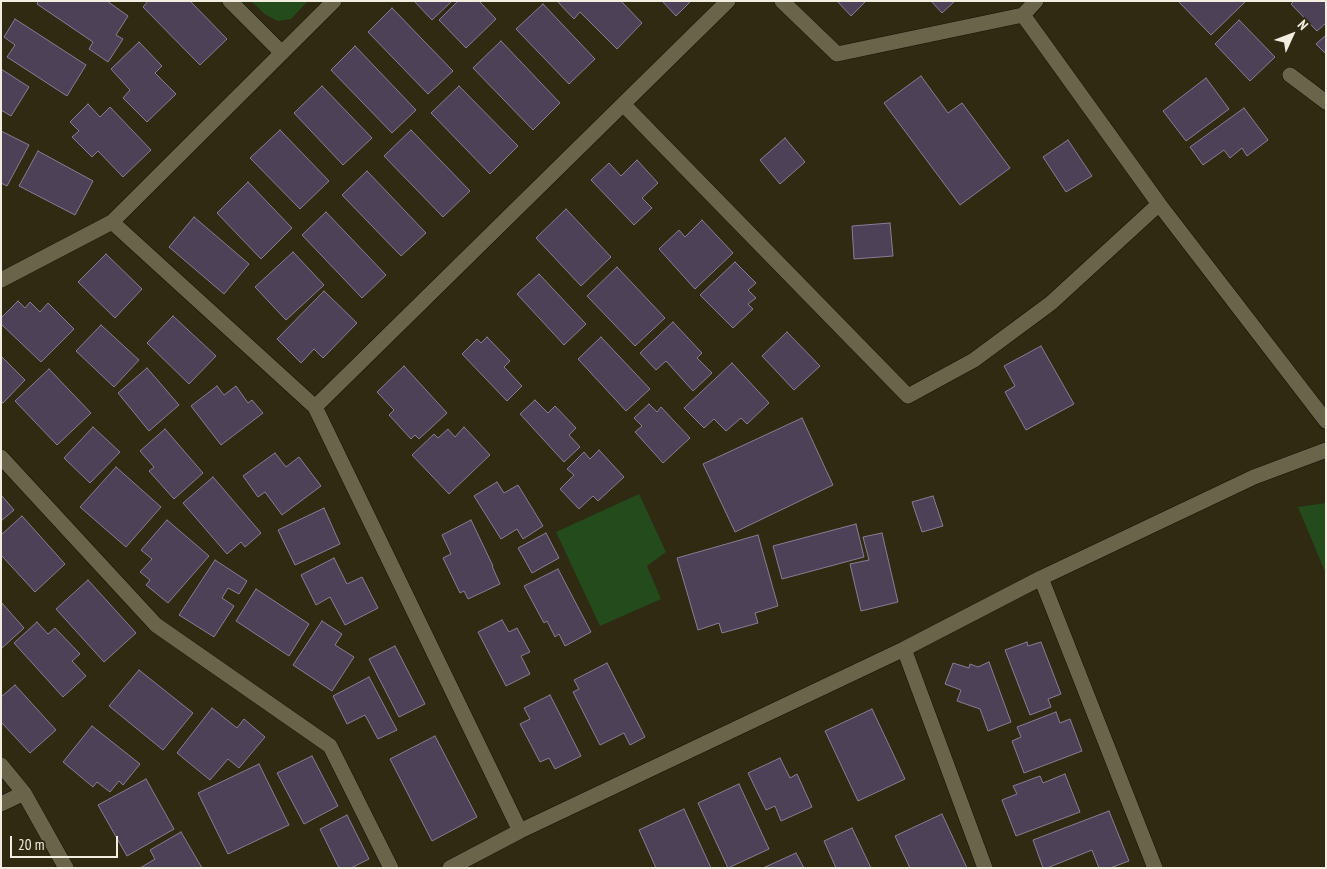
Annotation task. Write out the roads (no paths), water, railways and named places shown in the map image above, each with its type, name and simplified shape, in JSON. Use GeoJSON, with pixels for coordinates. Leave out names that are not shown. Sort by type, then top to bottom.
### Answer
{"type":"FeatureCollection","features":[{"type":"Feature","properties":{"kind":"street"},"geometry":{"type":"LineString","coordinates":[[230,1],[282,53]]}},
{"type":"Feature","properties":{"kind":"street"},"geometry":{"type":"LineString","coordinates":[[1,280],[112,222],[334,1]]}},
{"type":"Feature","properties":{"kind":"street"},"geometry":{"type":"LineString","coordinates":[[315,407],[728,1]]}},
{"type":"Feature","properties":{"kind":"street"},"geometry":{"type":"LineString","coordinates":[[782,1],[837,54],[1023,15],[1036,1]]}},
{"type":"Feature","properties":{"kind":"street"},"geometry":{"type":"LineString","coordinates":[[1023,15],[1159,204],[1326,421]]}},
{"type":"Feature","properties":{"kind":"street"},"geometry":{"type":"LineString","coordinates":[[1290,75],[1326,102]]}},
{"type":"Feature","properties":{"kind":"street"},"geometry":{"type":"LineString","coordinates":[[623,104],[908,396],[974,360],[1051,303],[1159,204]]}},
{"type":"Feature","properties":{"kind":"street"},"geometry":{"type":"LineString","coordinates":[[112,222],[315,407],[520,831]]}},
{"type":"Feature","properties":{"kind":"street"},"geometry":{"type":"LineString","coordinates":[[450,868],[520,831],[904,649],[1041,578],[1254,477],[1326,450]]}},
{"type":"Feature","properties":{"kind":"street"},"geometry":{"type":"LineString","coordinates":[[1,457],[156,625],[330,746],[391,868]]}},
{"type":"Feature","properties":{"kind":"street"},"geometry":{"type":"LineString","coordinates":[[1041,578],[1154,868]]}},
{"type":"Feature","properties":{"kind":"street"},"geometry":{"type":"LineString","coordinates":[[904,649],[986,868]]}},
{"type":"Feature","properties":{"kind":"street"},"geometry":{"type":"LineString","coordinates":[[1,765],[24,794],[66,868]]}},
{"type":"Feature","properties":{"kind":"street"},"geometry":{"type":"LineString","coordinates":[[1,804],[24,794]]}}]}
